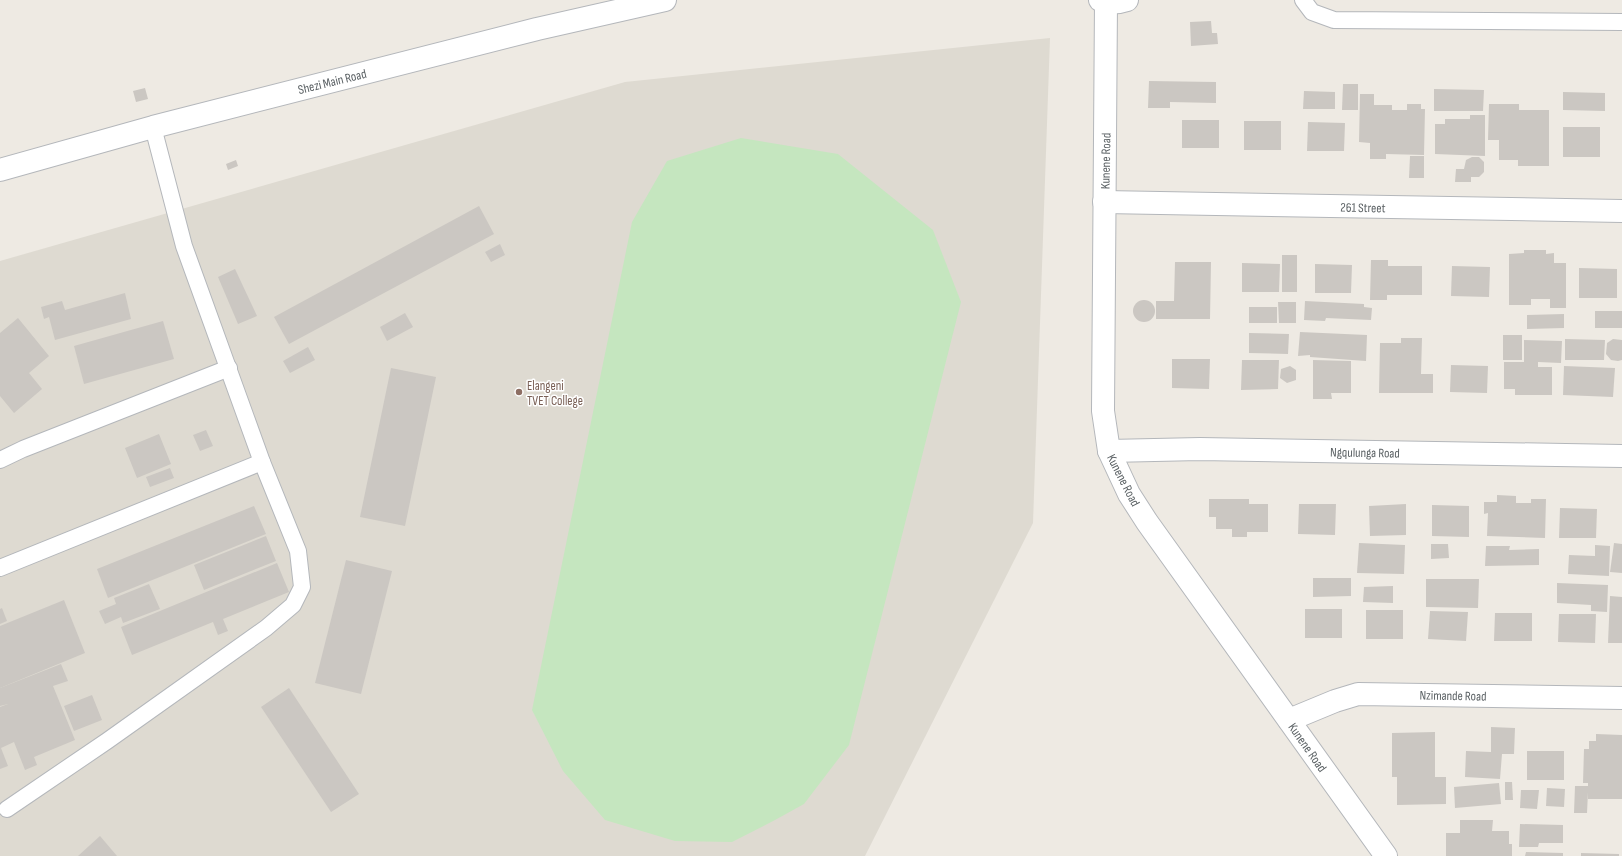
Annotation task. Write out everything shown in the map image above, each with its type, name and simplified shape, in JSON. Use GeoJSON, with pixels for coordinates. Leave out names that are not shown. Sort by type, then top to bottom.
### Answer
{"type":"FeatureCollection","features":[{"type":"Feature","properties":{"kind":"street","name":"Shezi Main Road"},"geometry":{"type":"LineString","coordinates":[[0,170],[153,127],[536,29],[665,0]]}},
{"type":"Feature","properties":{"kind":"street","name":"Kunene Road"},"geometry":{"type":"LineString","coordinates":[[1111,1],[1104,202],[1103,411],[1109,451],[1129,494],[1147,522],[1386,856]]}},
{"type":"Feature","properties":{"kind":"street","name":"261 Street"},"geometry":{"type":"LineString","coordinates":[[1104,202],[1622,212]]}},
{"type":"Feature","properties":{"kind":"street","name":"Ngqulunga Road"},"geometry":{"type":"LineString","coordinates":[[1109,451],[1200,449],[1622,456]]}},
{"type":"Feature","properties":{"kind":"street","name":"Nzimande Road"},"geometry":{"type":"LineString","coordinates":[[1289,720],[1335,701],[1358,694],[1622,698]]}},
{"type":"Feature","properties":{"kind":"lane"},"geometry":{"type":"LineString","coordinates":[[1303,0],[1312,12],[1334,20],[1622,22]]}},
{"type":"Feature","properties":{"kind":"lane"},"geometry":{"type":"LineString","coordinates":[[7,809],[107,741],[266,628],[293,605],[302,587],[298,551],[262,462],[184,246],[153,127]]}},
{"type":"Feature","properties":{"kind":"lane"},"geometry":{"type":"LineString","coordinates":[[0,460],[23,449],[229,368]]}},
{"type":"Feature","properties":{"kind":"lane"},"geometry":{"type":"LineString","coordinates":[[0,568],[262,462]]}},
{"type":"Feature","properties":{"kind":"shaded area","name":"Elangeni TVET College"},"geometry":{"type":"Polygon","coordinates":[[[1050,38],[1033,523],[865,856],[0,856],[0,261],[625,82],[1050,38]]]}},
{"type":"Feature","properties":{"kind":"green space"},"geometry":{"type":"Polygon","coordinates":[[[741,138],[838,154],[933,230],[961,302],[849,745],[804,804],[775,820],[732,842],[675,841],[605,820],[563,771],[532,710],[632,222],[667,161],[741,138]]]}},
{"type":"Feature","properties":{"kind":"building"},"geometry":{"type":"Polygon","coordinates":[[[1211,21],[1212,33],[1217,33],[1218,44],[1191,46],[1190,22],[1211,21]]]}},
{"type":"Feature","properties":{"kind":"building"},"geometry":{"type":"Polygon","coordinates":[[[1149,81],[1216,82],[1216,103],[1170,102],[1170,108],[1148,108],[1149,81]]]}},
{"type":"Feature","properties":{"kind":"building"},"geometry":{"type":"Polygon","coordinates":[[[1343,84],[1358,84],[1358,110],[1342,110],[1343,84]]]}},
{"type":"Feature","properties":{"kind":"building"},"geometry":{"type":"Polygon","coordinates":[[[145,88],[148,99],[136,102],[133,91],[145,88]]]}},
{"type":"Feature","properties":{"kind":"building"},"geometry":{"type":"Polygon","coordinates":[[[1434,89],[1484,90],[1483,111],[1434,111],[1434,89]]]}},
{"type":"Feature","properties":{"kind":"building"},"geometry":{"type":"Polygon","coordinates":[[[1304,91],[1335,92],[1335,109],[1303,109],[1304,91]]]}},
{"type":"Feature","properties":{"kind":"building"},"geometry":{"type":"Polygon","coordinates":[[[1563,92],[1605,93],[1605,111],[1563,110],[1563,92]]]}},
{"type":"Feature","properties":{"kind":"building"},"geometry":{"type":"Polygon","coordinates":[[[1360,94],[1374,94],[1374,105],[1392,105],[1392,110],[1407,110],[1407,104],[1421,104],[1421,109],[1425,109],[1424,155],[1386,154],[1386,159],[1370,159],[1370,143],[1359,142],[1360,94]]]}},
{"type":"Feature","properties":{"kind":"building"},"geometry":{"type":"Polygon","coordinates":[[[1489,104],[1519,104],[1519,110],[1549,110],[1549,166],[1518,166],[1518,160],[1499,160],[1499,140],[1488,140],[1489,104]]]}},
{"type":"Feature","properties":{"kind":"building"},"geometry":{"type":"Polygon","coordinates":[[[1470,115],[1485,115],[1485,156],[1435,154],[1435,124],[1445,124],[1445,119],[1470,119],[1470,115]]]}},
{"type":"Feature","properties":{"kind":"building"},"geometry":{"type":"Polygon","coordinates":[[[1182,120],[1219,120],[1219,148],[1182,148],[1182,120]]]}},
{"type":"Feature","properties":{"kind":"building"},"geometry":{"type":"Polygon","coordinates":[[[1244,121],[1281,121],[1281,150],[1244,150],[1244,121]]]}},
{"type":"Feature","properties":{"kind":"building"},"geometry":{"type":"Polygon","coordinates":[[[1308,122],[1345,123],[1344,151],[1307,151],[1308,122]]]}},
{"type":"Feature","properties":{"kind":"building"},"geometry":{"type":"Polygon","coordinates":[[[1563,127],[1600,127],[1600,157],[1563,157],[1563,127]]]}},
{"type":"Feature","properties":{"kind":"building"},"geometry":{"type":"Polygon","coordinates":[[[1410,156],[1424,156],[1424,178],[1409,178],[1410,156]]]}},
{"type":"Feature","properties":{"kind":"building"},"geometry":{"type":"Polygon","coordinates":[[[1472,157],[1479,157],[1484,162],[1484,172],[1479,177],[1471,177],[1471,182],[1455,182],[1456,169],[1464,169],[1466,160],[1472,157]]]}},
{"type":"Feature","properties":{"kind":"building"},"geometry":{"type":"Polygon","coordinates":[[[236,160],[238,166],[228,170],[226,164],[236,160]]]}},
{"type":"Feature","properties":{"kind":"building"},"geometry":{"type":"Polygon","coordinates":[[[479,206],[494,234],[289,344],[274,317],[479,206]]]}},
{"type":"Feature","properties":{"kind":"building"},"geometry":{"type":"Polygon","coordinates":[[[500,244],[505,255],[491,262],[485,252],[500,244]]]}},
{"type":"Feature","properties":{"kind":"building"},"geometry":{"type":"Polygon","coordinates":[[[1524,250],[1546,250],[1546,254],[1554,253],[1554,263],[1566,263],[1566,308],[1550,308],[1550,299],[1531,299],[1531,305],[1509,305],[1509,254],[1524,253],[1524,250]]]}},
{"type":"Feature","properties":{"kind":"building"},"geometry":{"type":"Polygon","coordinates":[[[1282,255],[1297,255],[1297,292],[1282,292],[1282,255]]]}},
{"type":"Feature","properties":{"kind":"building"},"geometry":{"type":"Polygon","coordinates":[[[1371,260],[1388,260],[1388,266],[1422,266],[1422,295],[1387,295],[1387,300],[1370,300],[1371,260]]]}},
{"type":"Feature","properties":{"kind":"building"},"geometry":{"type":"Polygon","coordinates":[[[1175,262],[1211,262],[1210,319],[1156,319],[1156,301],[1174,301],[1175,262]]]}},
{"type":"Feature","properties":{"kind":"building"},"geometry":{"type":"Polygon","coordinates":[[[1242,263],[1280,264],[1279,292],[1242,292],[1242,263]]]}},
{"type":"Feature","properties":{"kind":"building"},"geometry":{"type":"Polygon","coordinates":[[[1315,264],[1352,265],[1351,293],[1315,293],[1315,264]]]}},
{"type":"Feature","properties":{"kind":"building"},"geometry":{"type":"Polygon","coordinates":[[[1452,266],[1490,267],[1489,297],[1451,296],[1452,266]]]}},
{"type":"Feature","properties":{"kind":"building"},"geometry":{"type":"Polygon","coordinates":[[[1579,268],[1617,269],[1617,298],[1579,298],[1579,268]]]}},
{"type":"Feature","properties":{"kind":"building"},"geometry":{"type":"Polygon","coordinates":[[[235,269],[257,316],[238,324],[218,277],[235,269]]]}},
{"type":"Feature","properties":{"kind":"building"},"geometry":{"type":"Polygon","coordinates":[[[125,293],[131,319],[55,340],[49,317],[44,319],[41,307],[62,301],[65,310],[125,293]]]}},
{"type":"Feature","properties":{"kind":"building"},"geometry":{"type":"Polygon","coordinates":[[[1144,300],[1152,303],[1155,311],[1152,319],[1144,322],[1136,319],[1133,311],[1136,303],[1144,300]]]}},
{"type":"Feature","properties":{"kind":"building"},"geometry":{"type":"Polygon","coordinates":[[[1305,301],[1364,304],[1364,307],[1372,308],[1371,320],[1326,318],[1325,321],[1304,320],[1305,301]]]}},
{"type":"Feature","properties":{"kind":"building"},"geometry":{"type":"Polygon","coordinates":[[[1278,302],[1296,302],[1296,323],[1279,323],[1278,302]]]}},
{"type":"Feature","properties":{"kind":"building"},"geometry":{"type":"Polygon","coordinates":[[[1249,307],[1277,307],[1277,323],[1249,323],[1249,307]]]}},
{"type":"Feature","properties":{"kind":"building"},"geometry":{"type":"Polygon","coordinates":[[[1595,311],[1622,311],[1622,328],[1595,328],[1595,311]]]}},
{"type":"Feature","properties":{"kind":"building"},"geometry":{"type":"Polygon","coordinates":[[[405,313],[413,327],[387,341],[380,327],[405,313]]]}},
{"type":"Feature","properties":{"kind":"building"},"geometry":{"type":"Polygon","coordinates":[[[1564,314],[1564,328],[1527,329],[1527,315],[1564,314]]]}},
{"type":"Feature","properties":{"kind":"building"},"geometry":{"type":"Polygon","coordinates":[[[18,318],[49,356],[29,373],[42,389],[14,413],[0,396],[0,333],[18,318]]]}},
{"type":"Feature","properties":{"kind":"building"},"geometry":{"type":"Polygon","coordinates":[[[163,321],[174,359],[84,384],[74,346],[163,321]]]}},
{"type":"Feature","properties":{"kind":"building"},"geometry":{"type":"Polygon","coordinates":[[[1300,332],[1367,335],[1366,361],[1310,357],[1310,355],[1298,356],[1300,332]]]}},
{"type":"Feature","properties":{"kind":"building"},"geometry":{"type":"Polygon","coordinates":[[[1249,333],[1289,334],[1288,354],[1249,353],[1249,333]]]}},
{"type":"Feature","properties":{"kind":"building"},"geometry":{"type":"Polygon","coordinates":[[[1503,335],[1522,335],[1522,360],[1503,360],[1503,335]]]}},
{"type":"Feature","properties":{"kind":"building"},"geometry":{"type":"Polygon","coordinates":[[[1401,338],[1422,338],[1421,374],[1433,374],[1433,393],[1379,393],[1380,343],[1401,343],[1401,338]]]}},
{"type":"Feature","properties":{"kind":"building"},"geometry":{"type":"Polygon","coordinates":[[[1565,339],[1605,340],[1604,360],[1565,360],[1565,339]]]}},
{"type":"Feature","properties":{"kind":"building"},"geometry":{"type":"Polygon","coordinates":[[[1613,339],[1622,340],[1622,360],[1611,360],[1606,354],[1607,343],[1613,339]]]}},
{"type":"Feature","properties":{"kind":"building"},"geometry":{"type":"Polygon","coordinates":[[[1524,340],[1562,341],[1561,363],[1538,362],[1538,367],[1552,367],[1552,395],[1515,395],[1515,389],[1504,389],[1504,362],[1524,362],[1524,340]]]}},
{"type":"Feature","properties":{"kind":"building"},"geometry":{"type":"Polygon","coordinates":[[[308,347],[315,360],[290,373],[283,361],[308,347]]]}},
{"type":"Feature","properties":{"kind":"building"},"geometry":{"type":"Polygon","coordinates":[[[1172,359],[1210,359],[1209,389],[1172,388],[1172,359]]]}},
{"type":"Feature","properties":{"kind":"building"},"geometry":{"type":"Polygon","coordinates":[[[1242,360],[1279,360],[1278,389],[1241,390],[1242,360]]]}},
{"type":"Feature","properties":{"kind":"building"},"geometry":{"type":"Polygon","coordinates":[[[1313,360],[1351,361],[1351,393],[1331,393],[1332,399],[1313,399],[1313,360]]]}},
{"type":"Feature","properties":{"kind":"building"},"geometry":{"type":"Polygon","coordinates":[[[1451,365],[1488,366],[1487,393],[1450,392],[1451,365]]]}},
{"type":"Feature","properties":{"kind":"building"},"geometry":{"type":"Polygon","coordinates":[[[1290,366],[1296,370],[1296,380],[1287,383],[1280,378],[1281,369],[1290,366]]]}},
{"type":"Feature","properties":{"kind":"building"},"geometry":{"type":"Polygon","coordinates":[[[1564,366],[1615,368],[1613,397],[1563,395],[1564,366]]]}},
{"type":"Feature","properties":{"kind":"building"},"geometry":{"type":"Polygon","coordinates":[[[391,368],[436,377],[405,526],[360,517],[391,368]]]}},
{"type":"Feature","properties":{"kind":"building"},"geometry":{"type":"Polygon","coordinates":[[[206,430],[213,446],[200,451],[193,435],[206,430]]]}},
{"type":"Feature","properties":{"kind":"building"},"geometry":{"type":"Polygon","coordinates":[[[159,434],[171,464],[137,478],[125,448],[159,434]]]}},
{"type":"Feature","properties":{"kind":"building"},"geometry":{"type":"Polygon","coordinates":[[[170,468],[174,478],[150,487],[146,477],[170,468]]]}},
{"type":"Feature","properties":{"kind":"building"},"geometry":{"type":"Polygon","coordinates":[[[1497,495],[1516,496],[1516,503],[1531,503],[1531,499],[1546,499],[1545,538],[1487,536],[1488,513],[1484,514],[1484,502],[1497,502],[1497,495]]]}},
{"type":"Feature","properties":{"kind":"building"},"geometry":{"type":"Polygon","coordinates":[[[1209,499],[1249,499],[1249,504],[1268,504],[1268,532],[1247,532],[1247,537],[1232,537],[1232,529],[1216,529],[1216,517],[1209,517],[1209,499]]]}},
{"type":"Feature","properties":{"kind":"building"},"geometry":{"type":"Polygon","coordinates":[[[1299,504],[1336,504],[1335,535],[1298,534],[1299,504]]]}},
{"type":"Feature","properties":{"kind":"building"},"geometry":{"type":"Polygon","coordinates":[[[1406,504],[1406,535],[1370,536],[1369,506],[1406,504]]]}},
{"type":"Feature","properties":{"kind":"building"},"geometry":{"type":"Polygon","coordinates":[[[1432,505],[1469,506],[1469,537],[1432,536],[1432,505]]]}},
{"type":"Feature","properties":{"kind":"building"},"geometry":{"type":"Polygon","coordinates":[[[254,506],[266,534],[108,598],[97,569],[254,506]]]}},
{"type":"Feature","properties":{"kind":"building"},"geometry":{"type":"Polygon","coordinates":[[[1560,508],[1597,509],[1596,538],[1559,538],[1560,508]]]}},
{"type":"Feature","properties":{"kind":"building"},"geometry":{"type":"Polygon","coordinates":[[[266,536],[276,561],[204,590],[194,565],[266,536]]]}},
{"type":"Feature","properties":{"kind":"building"},"geometry":{"type":"Polygon","coordinates":[[[1359,543],[1405,545],[1404,574],[1357,573],[1359,543]]]}},
{"type":"Feature","properties":{"kind":"building"},"geometry":{"type":"Polygon","coordinates":[[[1614,543],[1622,544],[1622,573],[1610,572],[1614,543]]]}},
{"type":"Feature","properties":{"kind":"building"},"geometry":{"type":"Polygon","coordinates":[[[1431,544],[1448,544],[1449,558],[1431,559],[1431,544]]]}},
{"type":"Feature","properties":{"kind":"building"},"geometry":{"type":"Polygon","coordinates":[[[1595,545],[1610,546],[1609,576],[1568,574],[1569,555],[1595,556],[1595,545]]]}},
{"type":"Feature","properties":{"kind":"building"},"geometry":{"type":"Polygon","coordinates":[[[1486,546],[1510,546],[1509,550],[1539,549],[1539,565],[1485,566],[1486,546]]]}},
{"type":"Feature","properties":{"kind":"building"},"geometry":{"type":"Polygon","coordinates":[[[346,560],[392,571],[361,694],[315,683],[346,560]]]}},
{"type":"Feature","properties":{"kind":"building"},"geometry":{"type":"Polygon","coordinates":[[[277,563],[289,592],[223,619],[228,631],[218,635],[213,622],[132,655],[121,627],[277,563]]]}},
{"type":"Feature","properties":{"kind":"building"},"geometry":{"type":"Polygon","coordinates":[[[1313,578],[1351,578],[1351,596],[1313,597],[1313,578]]]}},
{"type":"Feature","properties":{"kind":"building"},"geometry":{"type":"Polygon","coordinates":[[[1426,579],[1479,579],[1478,608],[1426,607],[1426,579]]]}},
{"type":"Feature","properties":{"kind":"building"},"geometry":{"type":"Polygon","coordinates":[[[1557,583],[1608,585],[1607,612],[1591,611],[1591,605],[1557,603],[1557,583]]]}},
{"type":"Feature","properties":{"kind":"building"},"geometry":{"type":"Polygon","coordinates":[[[149,584],[160,609],[123,623],[121,617],[105,624],[99,611],[116,604],[114,598],[149,584]]]}},
{"type":"Feature","properties":{"kind":"building"},"geometry":{"type":"Polygon","coordinates":[[[1393,586],[1393,603],[1363,602],[1364,587],[1393,586]]]}},
{"type":"Feature","properties":{"kind":"building"},"geometry":{"type":"Polygon","coordinates":[[[1610,596],[1622,597],[1622,643],[1608,643],[1610,596]]]}},
{"type":"Feature","properties":{"kind":"building"},"geometry":{"type":"Polygon","coordinates":[[[64,600],[85,653],[0,688],[0,626],[64,600]]]}},
{"type":"Feature","properties":{"kind":"building"},"geometry":{"type":"Polygon","coordinates":[[[2,608],[7,621],[0,624],[0,609],[2,608]]]}},
{"type":"Feature","properties":{"kind":"building"},"geometry":{"type":"Polygon","coordinates":[[[1305,609],[1342,609],[1342,638],[1305,638],[1305,609]]]}},
{"type":"Feature","properties":{"kind":"building"},"geometry":{"type":"Polygon","coordinates":[[[1366,610],[1403,610],[1403,639],[1366,639],[1366,610]]]}},
{"type":"Feature","properties":{"kind":"building"},"geometry":{"type":"Polygon","coordinates":[[[1430,611],[1468,612],[1466,641],[1428,639],[1430,611]]]}},
{"type":"Feature","properties":{"kind":"building"},"geometry":{"type":"Polygon","coordinates":[[[1495,613],[1532,613],[1532,641],[1494,641],[1495,613]]]}},
{"type":"Feature","properties":{"kind":"building"},"geometry":{"type":"Polygon","coordinates":[[[1559,614],[1596,614],[1595,643],[1558,642],[1559,614]]]}},
{"type":"Feature","properties":{"kind":"building"},"geometry":{"type":"Polygon","coordinates":[[[61,664],[68,681],[53,686],[75,740],[34,757],[37,765],[25,770],[14,742],[1,748],[8,766],[0,769],[0,707],[8,704],[0,706],[0,688],[61,664]]]}},
{"type":"Feature","properties":{"kind":"building"},"geometry":{"type":"Polygon","coordinates":[[[289,688],[359,794],[331,812],[261,707],[289,688]]]}},
{"type":"Feature","properties":{"kind":"building"},"geometry":{"type":"Polygon","coordinates":[[[92,695],[102,720],[74,731],[64,706],[92,695]]]}},
{"type":"Feature","properties":{"kind":"building"},"geometry":{"type":"Polygon","coordinates":[[[1491,727],[1515,728],[1514,754],[1502,754],[1500,779],[1465,777],[1466,751],[1491,752],[1491,727]]]}},
{"type":"Feature","properties":{"kind":"building"},"geometry":{"type":"Polygon","coordinates":[[[1435,732],[1435,777],[1446,777],[1446,804],[1397,805],[1397,777],[1392,777],[1392,733],[1435,732]]]}},
{"type":"Feature","properties":{"kind":"building"},"geometry":{"type":"Polygon","coordinates":[[[1596,734],[1622,735],[1622,799],[1588,799],[1588,792],[1587,813],[1574,813],[1575,786],[1588,786],[1588,783],[1583,783],[1584,749],[1589,749],[1589,741],[1596,741],[1596,734]]]}},
{"type":"Feature","properties":{"kind":"building"},"geometry":{"type":"Polygon","coordinates":[[[1527,751],[1564,751],[1564,780],[1527,780],[1527,751]]]}},
{"type":"Feature","properties":{"kind":"building"},"geometry":{"type":"Polygon","coordinates":[[[1505,782],[1512,782],[1513,800],[1505,800],[1505,782]]]}},
{"type":"Feature","properties":{"kind":"building"},"geometry":{"type":"Polygon","coordinates":[[[1499,783],[1501,804],[1455,808],[1454,787],[1499,783]]]}},
{"type":"Feature","properties":{"kind":"building"},"geometry":{"type":"Polygon","coordinates":[[[1547,788],[1565,789],[1564,807],[1546,806],[1547,788]]]}},
{"type":"Feature","properties":{"kind":"building"},"geometry":{"type":"Polygon","coordinates":[[[1521,790],[1539,790],[1537,809],[1520,808],[1521,790]]]}},
{"type":"Feature","properties":{"kind":"building"},"geometry":{"type":"Polygon","coordinates":[[[1460,820],[1493,820],[1492,831],[1509,831],[1509,844],[1512,844],[1512,856],[1446,856],[1446,833],[1460,833],[1460,820]]]}},
{"type":"Feature","properties":{"kind":"building"},"geometry":{"type":"Polygon","coordinates":[[[1520,824],[1563,825],[1563,843],[1539,843],[1538,847],[1519,847],[1520,824]]]}},
{"type":"Feature","properties":{"kind":"building"},"geometry":{"type":"Polygon","coordinates":[[[100,836],[117,856],[78,856],[100,836]]]}},
{"type":"Feature","properties":{"kind":"building"},"geometry":{"type":"Polygon","coordinates":[[[1526,852],[1563,853],[1563,856],[1525,856],[1526,852]]]}},
{"type":"Feature","properties":{"kind":"building"},"geometry":{"type":"Polygon","coordinates":[[[1581,853],[1619,854],[1619,856],[1581,856],[1581,853]]]}},
{"type":"Feature","properties":{"kind":"place","name":"Elangeni TVET College"},"geometry":{"type":"Point","coordinates":[519,392]}}]}
